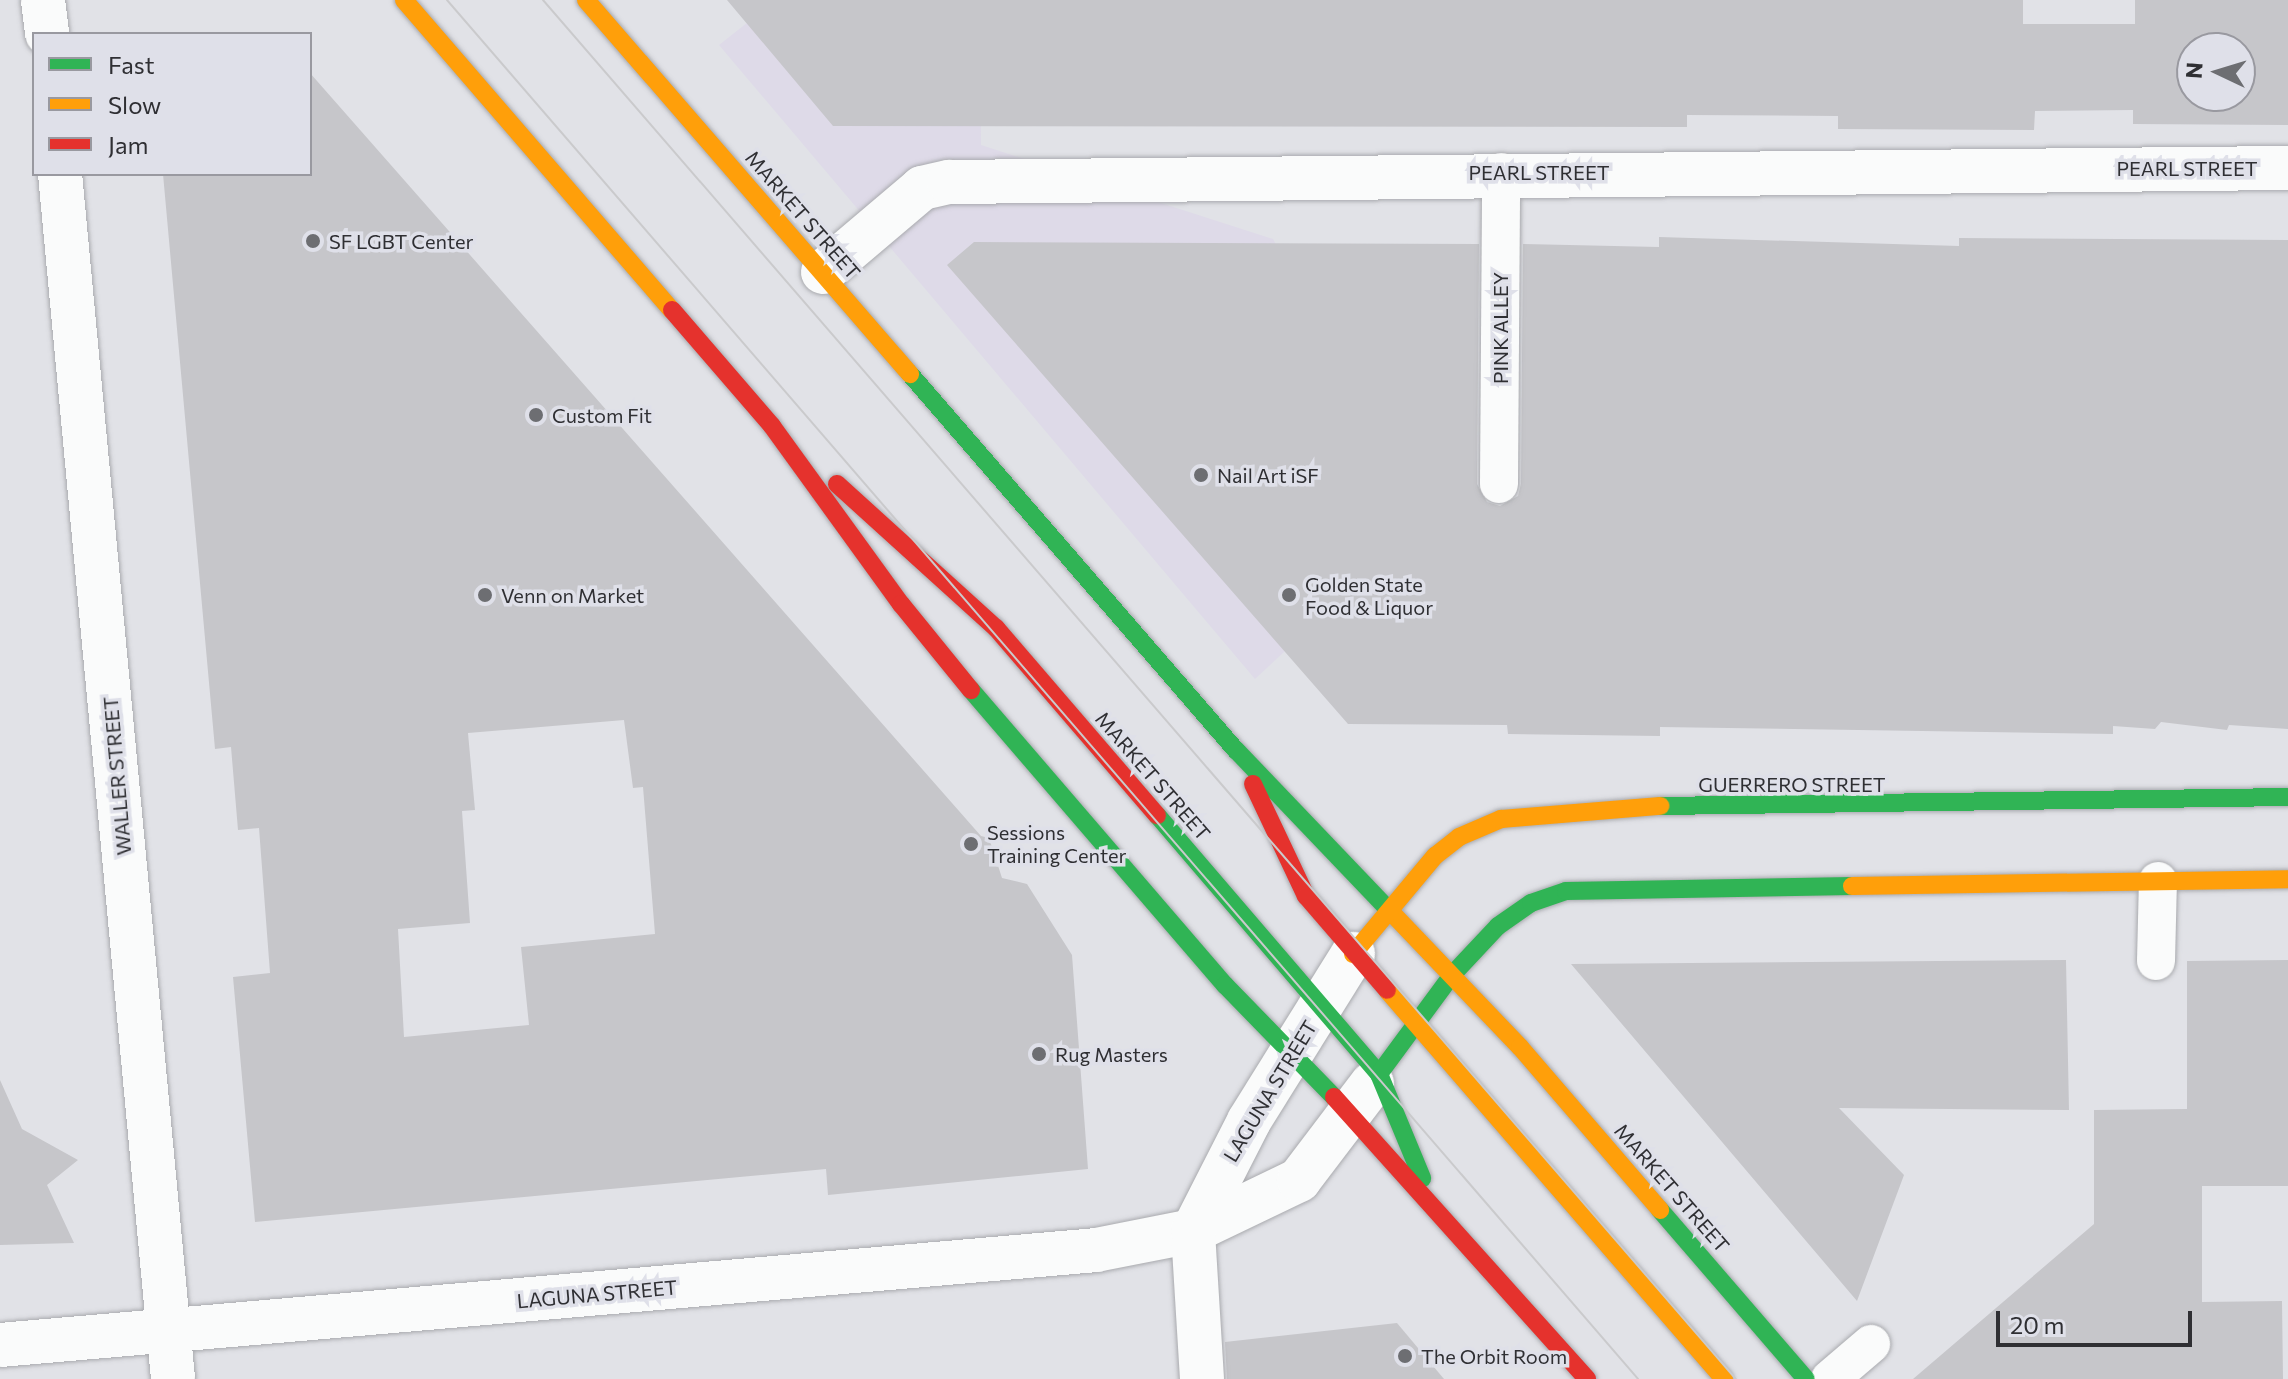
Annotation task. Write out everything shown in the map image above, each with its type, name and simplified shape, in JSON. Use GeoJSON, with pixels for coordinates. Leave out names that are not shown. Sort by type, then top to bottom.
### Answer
{"type":"FeatureCollection","features":[{"type":"Feature","properties":{"kind":"main road","name":"MARKET STREET"},"geometry":{"type":"LineString","coordinates":[[404,0],[772,426],[944,660],[1292,1055],[1351,1114],[1587,1379]]}},
{"type":"Feature","properties":{"kind":"main road","name":"MARKET STREET"},"geometry":{"type":"LineString","coordinates":[[586,0],[1236,750],[1520,1047],[1806,1379]]}},
{"type":"Feature","properties":{"kind":"main road","name":"MARKET STREET"},"geometry":{"type":"LineString","coordinates":[[772,426],[996,628],[1321,1005],[1379,1074],[1433,1206]]}},
{"type":"Feature","properties":{"kind":"main road","name":"MARKET STREET"},"geometry":{"type":"LineString","coordinates":[[1236,750],[1306,896],[1415,1026],[1724,1379]]}},
{"type":"Feature","properties":{"kind":"main road","name":"GUERRERO STREET"},"geometry":{"type":"LineString","coordinates":[[1353,954],[1387,908],[1435,856],[1459,837],[1501,819],[1652,806],[2288,797]]}},
{"type":"Feature","properties":{"kind":"main road"},"geometry":{"type":"LineString","coordinates":[[1379,1074],[1452,975],[1498,926],[1531,903],[1566,891],[2288,879]]}},
{"type":"Feature","properties":{"kind":"street"},"geometry":{"type":"LineString","coordinates":[[43,0],[47,32]]}},
{"type":"Feature","properties":{"kind":"street","name":"PEARL STREET"},"geometry":{"type":"LineString","coordinates":[[823,272],[913,195],[935,183],[1501,172],[2288,168]]}},
{"type":"Feature","properties":{"kind":"street","name":"WALLER STREET"},"geometry":{"type":"LineString","coordinates":[[60,176],[173,1379]]}},
{"type":"Feature","properties":{"kind":"street","name":"LAGUNA STREET"},"geometry":{"type":"LineString","coordinates":[[1193,1231],[1249,1121],[1353,954]]}},
{"type":"Feature","properties":{"kind":"street","name":"LAGUNA STREET"},"geometry":{"type":"LineString","coordinates":[[0,1345],[1096,1250],[1193,1231],[1299,1180],[1379,1074]]}},
{"type":"Feature","properties":{"kind":"street"},"geometry":{"type":"LineString","coordinates":[[1193,1231],[1202,1379]]}},
{"type":"Feature","properties":{"kind":"lane","name":"PINK ALLEY"},"geometry":{"type":"LineString","coordinates":[[1499,484],[1501,172]]}},
{"type":"Feature","properties":{"kind":"lane"},"geometry":{"type":"LineString","coordinates":[[2156,961],[2158,881]]}},
{"type":"Feature","properties":{"kind":"lane"},"geometry":{"type":"LineString","coordinates":[[1830,1379],[1871,1344]]}},
{"type":"Feature","properties":{"kind":"shaded area"},"geometry":{"type":"Polygon","coordinates":[[[776,0],[980,0],[981,145],[1273,239],[1425,521],[1255,679],[719,45],[776,0]]]}},
{"type":"Feature","properties":{"kind":"building"},"geometry":{"type":"Polygon","coordinates":[[[727,0],[2023,0],[2023,24],[2135,24],[2135,0],[2288,0],[2288,125],[2133,124],[2133,110],[2035,111],[2034,130],[1838,129],[1838,116],[1687,115],[1687,127],[833,126],[727,0]]]}},
{"type":"Feature","properties":{"kind":"building"},"geometry":{"type":"Polygon","coordinates":[[[312,75],[981,836],[989,838],[1002,878],[1027,884],[1072,955],[1088,1169],[828,1195],[826,1169],[255,1222],[233,977],[270,973],[259,828],[238,830],[231,747],[215,749],[163,176],[312,176],[312,75]],[[624,720],[468,733],[475,810],[462,811],[470,923],[398,929],[404,1037],[529,1025],[521,947],[655,934],[643,787],[633,788],[624,720]]]}},
{"type":"Feature","properties":{"kind":"building"},"geometry":{"type":"Polygon","coordinates":[[[1659,237],[1959,246],[1959,238],[2288,240],[2288,729],[2229,725],[2227,730],[2161,722],[2155,729],[2113,726],[2113,734],[1660,727],[1660,736],[1508,734],[1507,725],[1348,724],[947,265],[974,242],[1479,244],[1477,484],[1487,502],[1500,506],[1518,496],[1521,484],[1523,244],[1659,247],[1659,237]]]}},
{"type":"Feature","properties":{"kind":"building"},"geometry":{"type":"Polygon","coordinates":[[[2066,960],[2069,1110],[1839,1108],[1904,1175],[1857,1301],[1571,964],[2066,960]]]}},
{"type":"Feature","properties":{"kind":"building"},"geometry":{"type":"Polygon","coordinates":[[[2288,960],[2288,1186],[2202,1186],[2202,1302],[2282,1301],[2283,1379],[1913,1379],[2094,1224],[2094,1110],[2187,1109],[2187,961],[2288,960]]]}},
{"type":"Feature","properties":{"kind":"building"},"geometry":{"type":"Polygon","coordinates":[[[0,1080],[22,1129],[78,1160],[47,1185],[74,1243],[0,1245],[0,1080]]]}},
{"type":"Feature","properties":{"kind":"building"},"geometry":{"type":"Polygon","coordinates":[[[1397,1323],[1444,1379],[1227,1379],[1225,1342],[1397,1323]]]}},
{"type":"Feature","properties":{"kind":"tram line"},"geometry":{"type":"LineString","coordinates":[[447,0],[1638,1379]]}},
{"type":"Feature","properties":{"kind":"tram line"},"geometry":{"type":"LineString","coordinates":[[543,0],[1736,1379]]}},
{"type":"Feature","properties":{"kind":"traffic: fast"},"geometry":{"type":"LineString","coordinates":[[910,374],[1236,750],[1391,912]]}},
{"type":"Feature","properties":{"kind":"traffic: fast"},"geometry":{"type":"LineString","coordinates":[[971,690],[1225,985],[1334,1097]]}},
{"type":"Feature","properties":{"kind":"traffic: fast"},"geometry":{"type":"LineString","coordinates":[[1660,806],[2288,797]]}},
{"type":"Feature","properties":{"kind":"traffic: fast"},"geometry":{"type":"LineString","coordinates":[[1157,815],[1379,1074],[1422,1178]]}},
{"type":"Feature","properties":{"kind":"traffic: fast"},"geometry":{"type":"LineString","coordinates":[[1379,1074],[1452,975],[1498,926],[1531,903],[1566,891],[1852,886]]}},
{"type":"Feature","properties":{"kind":"traffic: fast"},"geometry":{"type":"LineString","coordinates":[[1660,1210],[1806,1379]]}},
{"type":"Feature","properties":{"kind":"traffic: slow"},"geometry":{"type":"LineString","coordinates":[[404,0],[672,310]]}},
{"type":"Feature","properties":{"kind":"traffic: slow"},"geometry":{"type":"LineString","coordinates":[[586,0],[910,374]]}},
{"type":"Feature","properties":{"kind":"traffic: slow"},"geometry":{"type":"LineString","coordinates":[[1353,954],[1435,856],[1459,837],[1501,819],[1660,806]]}},
{"type":"Feature","properties":{"kind":"traffic: slow"},"geometry":{"type":"LineString","coordinates":[[1852,886],[2288,879]]}},
{"type":"Feature","properties":{"kind":"traffic: slow"},"geometry":{"type":"LineString","coordinates":[[1391,912],[1520,1047],[1660,1210]]}},
{"type":"Feature","properties":{"kind":"traffic: slow"},"geometry":{"type":"LineString","coordinates":[[1387,990],[1724,1379]]}},
{"type":"Feature","properties":{"kind":"traffic: jam"},"geometry":{"type":"LineString","coordinates":[[672,310],[772,426],[901,604],[971,690]]}},
{"type":"Feature","properties":{"kind":"traffic: jam"},"geometry":{"type":"LineString","coordinates":[[837,484],[996,628],[1157,815]]}},
{"type":"Feature","properties":{"kind":"traffic: jam"},"geometry":{"type":"LineString","coordinates":[[1253,784],[1306,896],[1387,990]]}},
{"type":"Feature","properties":{"kind":"traffic: jam"},"geometry":{"type":"LineString","coordinates":[[1334,1097],[1587,1379]]}},
{"type":"Feature","properties":{"kind":"place","name":"SF LGBT Center"},"geometry":{"type":"Point","coordinates":[313,241]}},
{"type":"Feature","properties":{"kind":"place","name":"Custom Fit"},"geometry":{"type":"Point","coordinates":[536,415]}},
{"type":"Feature","properties":{"kind":"place","name":"Nail Art iSF"},"geometry":{"type":"Point","coordinates":[1201,475]}},
{"type":"Feature","properties":{"kind":"place","name":"Venn on Market"},"geometry":{"type":"Point","coordinates":[485,595]}},
{"type":"Feature","properties":{"kind":"place","name":"Golden State Food & Liquor"},"geometry":{"type":"Point","coordinates":[1289,595]}},
{"type":"Feature","properties":{"kind":"place","name":"Sessions Training Center"},"geometry":{"type":"Point","coordinates":[971,844]}},
{"type":"Feature","properties":{"kind":"place","name":"Rug Masters"},"geometry":{"type":"Point","coordinates":[1039,1054]}},
{"type":"Feature","properties":{"kind":"place","name":"The Orbit Room"},"geometry":{"type":"Point","coordinates":[1405,1356]}}]}
